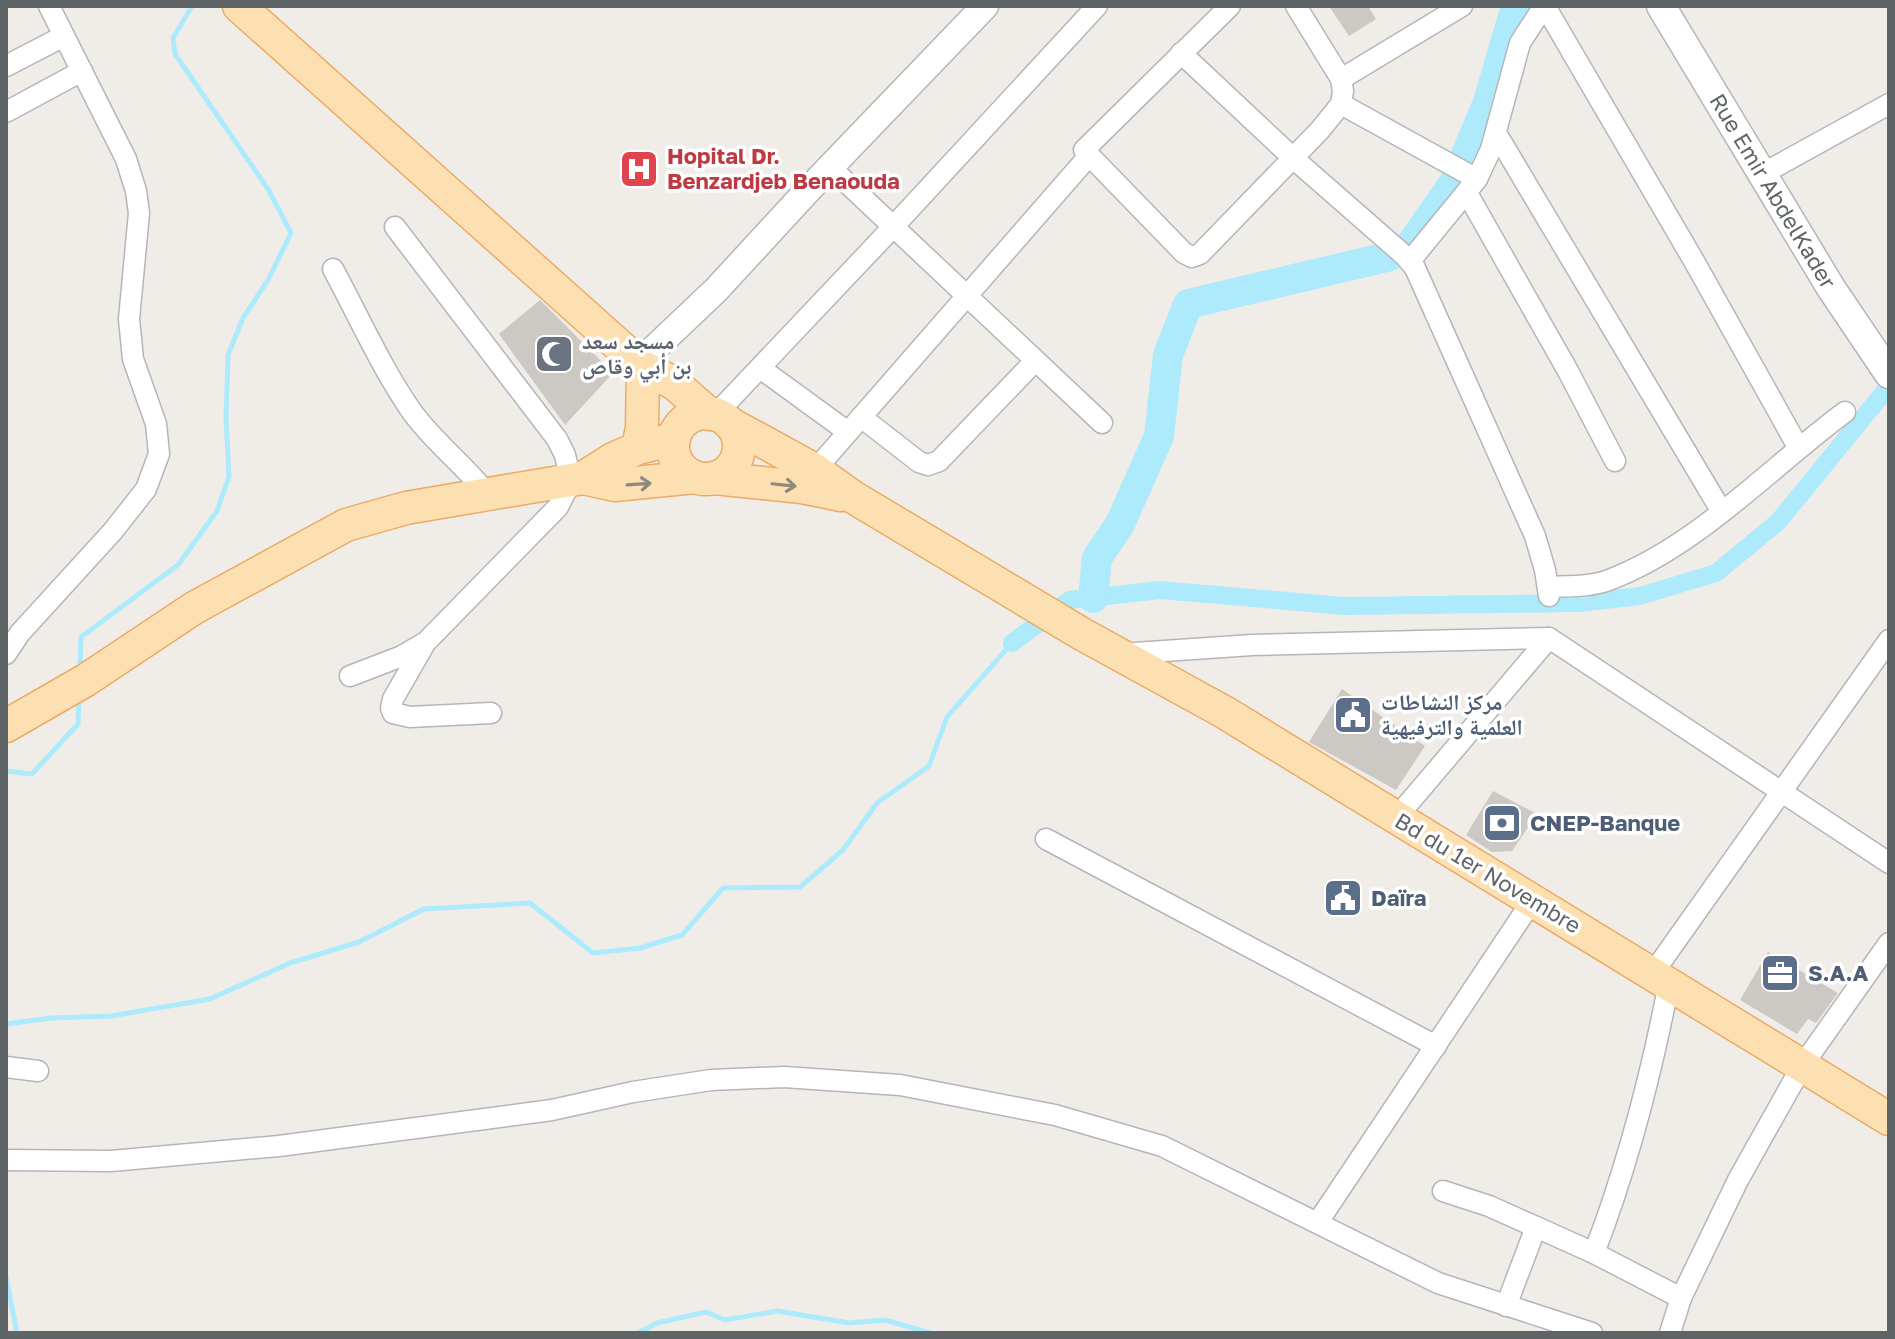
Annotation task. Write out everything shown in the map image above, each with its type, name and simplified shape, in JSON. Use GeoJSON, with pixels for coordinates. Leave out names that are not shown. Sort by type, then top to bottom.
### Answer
{"type":"FeatureCollection","features":[{"type":"Feature","properties":{"kind":"main road","name":"Rue Emir AbdelKader"},"geometry":{"type":"LineString","coordinates":[[1661,6],[1831,288],[1888,372]]}},
{"type":"Feature","properties":{"kind":"main road","name":"Bd du 1er Novembre"},"geometry":{"type":"LineString","coordinates":[[243,10],[641,365],[675,384],[718,417],[815,470],[853,497],[1082,634],[1224,712],[1889,1119]]}},
{"type":"Feature","properties":{"kind":"main road"},"geometry":{"type":"LineString","coordinates":[[577,480],[638,448],[675,438],[688,419],[718,417],[739,440],[736,460],[731,469],[705,478],[682,469],[676,458],[675,438],[649,401],[641,365]]}},
{"type":"Feature","properties":{"kind":"main road"},"geometry":{"type":"LineString","coordinates":[[638,448],[642,428],[641,365]]}},
{"type":"Feature","properties":{"kind":"main road"},"geometry":{"type":"LineString","coordinates":[[15,721],[86,680],[194,608],[346,525],[406,508],[577,480],[615,485],[705,478],[802,487],[853,497]]}},
{"type":"Feature","properties":{"kind":"street"},"geometry":{"type":"LineString","coordinates":[[6,654],[20,633],[113,531],[146,489],[159,454],[156,424],[133,359],[129,319],[139,213],[136,191],[126,159],[49,6]]}},
{"type":"Feature","properties":{"kind":"street"},"geometry":{"type":"LineString","coordinates":[[641,365],[985,6]]}},
{"type":"Feature","properties":{"kind":"street"},"geometry":{"type":"LineString","coordinates":[[718,417],[1097,6]]}},
{"type":"Feature","properties":{"kind":"street"},"geometry":{"type":"LineString","coordinates":[[1230,6],[1084,150],[1184,253],[1192,257],[1200,254],[1341,104],[1341,79],[1296,6]]}},
{"type":"Feature","properties":{"kind":"street"},"geometry":{"type":"LineString","coordinates":[[1341,79],[1462,6]]}},
{"type":"Feature","properties":{"kind":"street"},"geometry":{"type":"LineString","coordinates":[[1403,255],[1466,177],[1496,133],[1520,43],[1544,6],[1694,261],[1798,447]]}},
{"type":"Feature","properties":{"kind":"street"},"geometry":{"type":"LineString","coordinates":[[6,66],[64,36]]}},
{"type":"Feature","properties":{"kind":"street"},"geometry":{"type":"LineString","coordinates":[[1181,53],[1403,255],[1426,290],[1535,536],[1548,591],[1607,581],[1673,546],[1722,512],[1775,470],[1798,447],[1845,412]]}},
{"type":"Feature","properties":{"kind":"street"},"geometry":{"type":"LineString","coordinates":[[6,112],[82,71]]}},
{"type":"Feature","properties":{"kind":"street"},"geometry":{"type":"LineString","coordinates":[[1341,104],[1466,177],[1615,461]]}},
{"type":"Feature","properties":{"kind":"street"},"geometry":{"type":"LineString","coordinates":[[1764,173],[1889,104]]}},
{"type":"Feature","properties":{"kind":"street"},"geometry":{"type":"LineString","coordinates":[[1496,133],[1722,512]]}},
{"type":"Feature","properties":{"kind":"street"},"geometry":{"type":"LineString","coordinates":[[815,470],[1088,157]]}},
{"type":"Feature","properties":{"kind":"street"},"geometry":{"type":"LineString","coordinates":[[831,168],[1102,423]]}},
{"type":"Feature","properties":{"kind":"street"},"geometry":{"type":"LineString","coordinates":[[350,676],[402,656],[426,642],[531,537],[577,480],[557,439],[395,227]]}},
{"type":"Feature","properties":{"kind":"street"},"geometry":{"type":"LineString","coordinates":[[333,269],[409,407],[488,495]]}},
{"type":"Feature","properties":{"kind":"street"},"geometry":{"type":"LineString","coordinates":[[760,368],[928,465],[939,461],[1035,361]]}},
{"type":"Feature","properties":{"kind":"street"},"geometry":{"type":"LineString","coordinates":[[1120,654],[1252,645],[1549,638],[1889,863]]}},
{"type":"Feature","properties":{"kind":"street"},"geometry":{"type":"LineString","coordinates":[[1396,818],[1549,638]]}},
{"type":"Feature","properties":{"kind":"street"},"geometry":{"type":"LineString","coordinates":[[1594,1253],[1619,1190],[1651,1075],[1661,978],[1782,791],[1889,640]]}},
{"type":"Feature","properties":{"kind":"street"},"geometry":{"type":"LineString","coordinates":[[426,642],[393,699],[393,713],[410,717],[491,713]]}},
{"type":"Feature","properties":{"kind":"street"},"geometry":{"type":"LineString","coordinates":[[1046,839],[1436,1046]]}},
{"type":"Feature","properties":{"kind":"street"},"geometry":{"type":"LineString","coordinates":[[1318,1222],[1532,901]]}},
{"type":"Feature","properties":{"kind":"street"},"geometry":{"type":"LineString","coordinates":[[1670,1333],[1681,1298],[1738,1180],[1802,1066],[1889,943]]}},
{"type":"Feature","properties":{"kind":"street"},"geometry":{"type":"LineString","coordinates":[[6,1067],[38,1071]]}},
{"type":"Feature","properties":{"kind":"street"},"geometry":{"type":"LineString","coordinates":[[6,1160],[111,1161],[248,1149],[552,1110],[633,1092],[711,1080],[784,1077],[900,1085],[1055,1115],[1162,1146],[1438,1283],[1592,1333]]}},
{"type":"Feature","properties":{"kind":"street"},"geometry":{"type":"LineString","coordinates":[[1443,1191],[1489,1206],[1594,1253],[1681,1298]]}},
{"type":"Feature","properties":{"kind":"street"},"geometry":{"type":"LineString","coordinates":[[1506,1306],[1536,1227]]}},
{"type":"Feature","properties":{"kind":"building"},"geometry":{"type":"Polygon","coordinates":[[[1329,6],[1368,6],[1376,19],[1349,36],[1329,6]]]}},
{"type":"Feature","properties":{"kind":"building","name":"مسجد سعد بن أبي وقاص"},"geometry":{"type":"Polygon","coordinates":[[[540,300],[613,373],[565,425],[499,334],[540,300]]]}},
{"type":"Feature","properties":{"kind":"building","name":"مركز النشاطات العلمية والترفيهية"},"geometry":{"type":"Polygon","coordinates":[[[1342,689],[1425,746],[1396,790],[1309,742],[1342,689]]]}},
{"type":"Feature","properties":{"kind":"building","name":"CNEP-Banque"},"geometry":{"type":"Polygon","coordinates":[[[1493,791],[1537,814],[1512,851],[1492,852],[1466,835],[1493,791]]]}},
{"type":"Feature","properties":{"kind":"building","name":"S.A.A"},"geometry":{"type":"Polygon","coordinates":[[[1768,952],[1838,993],[1816,1023],[1808,1019],[1797,1034],[1740,1000],[1768,952]]]}},
{"type":"Feature","properties":{"kind":"waterway"},"geometry":{"type":"LineString","coordinates":[[80,670],[81,637],[178,565],[217,511],[229,477],[226,418],[228,355],[243,318],[268,280],[291,233],[268,189],[175,54],[173,38],[192,6]]}},
{"type":"Feature","properties":{"kind":"waterway"},"geometry":{"type":"LineString","coordinates":[[1093,598],[1097,558],[1120,524],[1159,436],[1168,355],[1188,304],[1387,257],[1409,247],[1455,181],[1488,102],[1516,6]]}},
{"type":"Feature","properties":{"kind":"waterway"},"geometry":{"type":"LineString","coordinates":[[1012,643],[1070,600],[1160,590],[1344,606],[1578,603],[1640,596],[1716,573],[1778,522],[1889,386]]}},
{"type":"Feature","properties":{"kind":"waterway"},"geometry":{"type":"LineString","coordinates":[[6,1024],[52,1018],[111,1016],[210,999],[290,963],[359,942],[424,909],[530,903],[593,953],[640,948],[682,935],[723,888],[800,887],[843,850],[877,803],[929,766],[947,717],[1012,643]]}},
{"type":"Feature","properties":{"kind":"waterway"},"geometry":{"type":"LineString","coordinates":[[6,771],[32,774],[78,724],[79,696]]}},
{"type":"Feature","properties":{"kind":"waterway"},"geometry":{"type":"LineString","coordinates":[[6,1277],[17,1333]]}},
{"type":"Feature","properties":{"kind":"waterway"},"geometry":{"type":"LineString","coordinates":[[638,1333],[657,1323],[706,1312],[725,1320],[777,1311],[849,1323],[885,1320],[930,1333]]}},
{"type":"Feature","properties":{"kind":"place","name":"Hopital Dr. Benzardjeb Benaouda"},"geometry":{"type":"Point","coordinates":[639,169]}},
{"type":"Feature","properties":{"kind":"place","name":"مسجد سعد بن أبي وقاص"},"geometry":{"type":"Point","coordinates":[554,354]}},
{"type":"Feature","properties":{"kind":"place","name":"مركز النشاطات العلمية والترفيهية"},"geometry":{"type":"Point","coordinates":[1353,715]}},
{"type":"Feature","properties":{"kind":"place","name":"CNEP-Banque"},"geometry":{"type":"Point","coordinates":[1502,823]}},
{"type":"Feature","properties":{"kind":"place","name":"Daïra"},"geometry":{"type":"Point","coordinates":[1343,898]}},
{"type":"Feature","properties":{"kind":"place","name":"S.A.A"},"geometry":{"type":"Point","coordinates":[1780,973]}}]}
